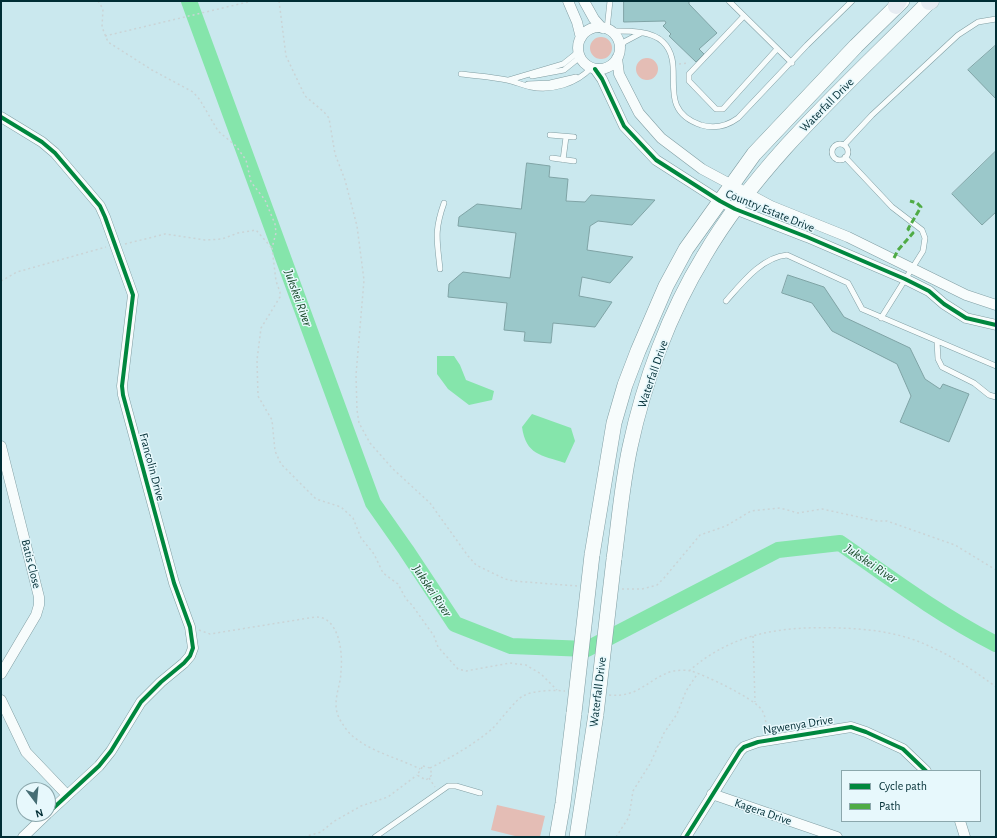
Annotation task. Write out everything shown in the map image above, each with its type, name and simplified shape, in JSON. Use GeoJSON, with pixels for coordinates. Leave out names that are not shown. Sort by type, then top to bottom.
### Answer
{"type":"FeatureCollection","features":[{"type":"Feature","properties":{"kind":"main road","name":"Waterfall Drive"},"geometry":{"type":"LineString","coordinates":[[577,837],[596,714],[614,559],[630,447],[656,358],[682,295],[735,209],[790,141],[930,2]]}},
{"type":"Feature","properties":{"kind":"main road","name":"Waterfall Drive"},"geometry":{"type":"LineString","coordinates":[[557,837],[564,803],[592,555],[614,423],[625,385],[638,350],[666,286],[686,249],[731,184],[754,154],[778,128],[899,3]]}},
{"type":"Feature","properties":{"kind":"street"},"geometry":{"type":"LineString","coordinates":[[568,1],[577,22],[581,38],[579,54],[584,63],[590,70],[608,67],[619,54],[618,39],[594,19],[584,1]]}},
{"type":"Feature","properties":{"kind":"street"},"geometry":{"type":"LineString","coordinates":[[581,38],[590,29],[607,29]]}},
{"type":"Feature","properties":{"kind":"street","name":"Country Estate Drive"},"geometry":{"type":"LineString","coordinates":[[619,54],[619,74],[639,113],[652,130],[702,169],[771,206],[848,237],[913,267],[966,294],[996,305]]}},
{"type":"Feature","properties":{"kind":"street","name":"Country Estate Drive"},"geometry":{"type":"LineString","coordinates":[[590,70],[602,79],[624,126],[637,141],[656,160],[720,201],[735,209],[807,237],[905,279],[929,291],[944,304],[973,320],[996,325]]}},
{"type":"Feature","properties":{"kind":"street","name":"Francolin Drive"},"geometry":{"type":"LineString","coordinates":[[1,117],[42,142],[55,153],[100,206],[116,245],[133,295],[122,386],[123,395],[170,571],[190,627],[193,648],[190,656],[144,699],[131,716],[111,751],[99,766],[56,806]]}},
{"type":"Feature","properties":{"kind":"street","name":"Batis Close"},"geometry":{"type":"LineString","coordinates":[[1,446],[32,565],[39,605],[36,615],[1,674]]}},
{"type":"Feature","properties":{"kind":"street"},"geometry":{"type":"LineString","coordinates":[[1,700],[26,752],[66,795]]}},
{"type":"Feature","properties":{"kind":"street","name":"Ngwenya Drive"},"geometry":{"type":"LineString","coordinates":[[686,837],[736,756],[744,747],[767,740],[851,727],[866,732],[903,749],[925,770]]}},
{"type":"Feature","properties":{"kind":"street","name":"Kagera Drive"},"geometry":{"type":"LineString","coordinates":[[712,794],[837,837]]}},
{"type":"Feature","properties":{"kind":"street","name":"Francolin Drive"},"geometry":{"type":"LineString","coordinates":[[23,837],[39,822]]}},
{"type":"Feature","properties":{"kind":"street"},"geometry":{"type":"LineString","coordinates":[[960,822],[965,837]]}},
{"type":"Feature","properties":{"kind":"lane"},"geometry":{"type":"LineString","coordinates":[[610,1],[607,29],[642,32],[664,42],[669,50],[673,62],[672,78],[676,103],[688,118],[705,126],[724,125],[738,118],[792,63],[807,45],[852,1]]}},
{"type":"Feature","properties":{"kind":"lane"},"geometry":{"type":"LineString","coordinates":[[729,1],[792,63]]}},
{"type":"Feature","properties":{"kind":"lane"},"geometry":{"type":"LineString","coordinates":[[744,16],[689,74],[689,81],[693,86],[716,109],[723,109],[777,49]]}},
{"type":"Feature","properties":{"kind":"lane"},"geometry":{"type":"LineString","coordinates":[[845,157],[837,159],[832,153],[835,146],[840,144],[844,145],[872,115],[958,35],[978,22],[996,19]]}},
{"type":"Feature","properties":{"kind":"lane"},"geometry":{"type":"LineString","coordinates":[[619,54],[622,45],[628,39],[642,32]]}},
{"type":"Feature","properties":{"kind":"lane"},"geometry":{"type":"LineString","coordinates":[[508,80],[519,77],[550,74],[564,70],[579,54]]}},
{"type":"Feature","properties":{"kind":"lane"},"geometry":{"type":"LineString","coordinates":[[461,74],[508,80],[541,88],[552,88],[565,84],[590,70]]}},
{"type":"Feature","properties":{"kind":"lane"},"geometry":{"type":"LineString","coordinates":[[550,135],[574,138]]}},
{"type":"Feature","properties":{"kind":"lane"},"geometry":{"type":"LineString","coordinates":[[563,160],[566,137]]}},
{"type":"Feature","properties":{"kind":"lane"},"geometry":{"type":"LineString","coordinates":[[844,145],[847,150],[845,157]]}},
{"type":"Feature","properties":{"kind":"lane"},"geometry":{"type":"LineString","coordinates":[[845,157],[892,207],[921,229],[924,234],[925,246],[881,318]]}},
{"type":"Feature","properties":{"kind":"lane"},"geometry":{"type":"LineString","coordinates":[[552,158],[574,161]]}},
{"type":"Feature","properties":{"kind":"lane"},"geometry":{"type":"LineString","coordinates":[[440,269],[436,232],[438,219],[444,203]]}},
{"type":"Feature","properties":{"kind":"lane"},"geometry":{"type":"LineString","coordinates":[[726,301],[748,278],[767,262],[780,256],[787,255],[848,283],[860,307],[881,318],[996,366]]}},
{"type":"Feature","properties":{"kind":"lane"},"geometry":{"type":"LineString","coordinates":[[937,341],[938,359],[942,367],[974,383],[988,395],[996,397]]}},
{"type":"Feature","properties":{"kind":"lane"},"geometry":{"type":"LineString","coordinates":[[375,837],[439,792],[452,786],[480,793]]}},
{"type":"Feature","properties":{"kind":"path"},"geometry":{"type":"LineString","coordinates":[[98,1],[103,9],[102,27],[108,42],[152,70],[190,89],[197,95],[218,131],[236,146],[246,160],[252,182],[269,206],[275,224],[276,233],[272,248],[276,281],[280,292],[280,297],[261,328],[256,360],[257,390],[260,401],[272,420],[275,451],[281,464],[316,499],[341,507],[353,518],[361,538],[374,554],[383,573],[398,584],[406,599],[434,636],[438,647],[458,669],[466,671],[510,663],[526,665],[541,674],[558,690]]}},
{"type":"Feature","properties":{"kind":"path"},"geometry":{"type":"LineString","coordinates":[[105,36],[252,1]]}},
{"type":"Feature","properties":{"kind":"path"},"geometry":{"type":"LineString","coordinates":[[279,1],[286,56],[305,96],[327,114],[329,118],[335,154],[345,180],[357,226],[364,280],[358,343],[356,397],[360,423],[365,435],[383,458],[430,503],[476,565],[505,579],[514,581],[581,586]]}},
{"type":"Feature","properties":{"kind":"path"},"geometry":{"type":"LineString","coordinates":[[1,281],[17,272],[116,245],[165,234],[205,240],[222,239],[238,233],[256,230],[272,248]]}},
{"type":"Feature","properties":{"kind":"path"},"geometry":{"type":"LineString","coordinates":[[619,589],[651,588],[664,578],[700,535],[726,526],[748,512],[780,508],[798,513],[822,509],[877,522],[888,521],[955,545],[996,570]]}},
{"type":"Feature","properties":{"kind":"path"},"geometry":{"type":"LineString","coordinates":[[190,627],[210,634],[315,617],[321,617],[330,621],[335,630],[341,650],[341,670],[336,703],[338,716],[345,728],[354,738],[371,748],[420,769]]}},
{"type":"Feature","properties":{"kind":"path"},"geometry":{"type":"LineString","coordinates":[[689,671],[714,652],[753,636],[776,630],[816,628],[860,629],[885,632],[931,646],[964,665],[996,687]]}},
{"type":"Feature","properties":{"kind":"path"},"geometry":{"type":"LineString","coordinates":[[753,636],[755,703]]}},
{"type":"Feature","properties":{"kind":"path"},"geometry":{"type":"LineString","coordinates":[[616,837],[629,816],[633,791],[650,764],[664,733],[677,714],[686,691],[698,673]]}},
{"type":"Feature","properties":{"kind":"path"},"geometry":{"type":"LineString","coordinates":[[304,837],[321,832],[333,822],[361,806],[388,798],[416,775],[420,773],[420,769],[423,766],[430,768],[432,775],[426,780],[416,775]]}},
{"type":"Feature","properties":{"kind":"path"},"geometry":{"type":"LineString","coordinates":[[429,778],[439,792]]}},
{"type":"Feature","properties":{"kind":"shaded area"},"geometry":{"type":"Polygon","coordinates":[[[597,37],[605,37],[612,44],[612,52],[605,59],[597,59],[590,52],[590,44],[597,37]]]}},
{"type":"Feature","properties":{"kind":"shaded area"},"geometry":{"type":"Polygon","coordinates":[[[647,58],[655,61],[658,69],[655,77],[647,80],[639,77],[636,69],[639,61],[647,58]]]}},
{"type":"Feature","properties":{"kind":"shaded area"},"geometry":{"type":"Polygon","coordinates":[[[437,356],[454,356],[460,365],[466,380],[494,391],[492,400],[469,405],[448,389],[437,374],[437,356]]]}},
{"type":"Feature","properties":{"kind":"shaded area"},"geometry":{"type":"Polygon","coordinates":[[[532,414],[571,428],[575,441],[565,463],[542,455],[531,449],[524,436],[522,427],[532,414]]]}},
{"type":"Feature","properties":{"kind":"shaded area"},"geometry":{"type":"Polygon","coordinates":[[[497,805],[545,816],[540,837],[519,837],[491,830],[497,805]]]}},
{"type":"Feature","properties":{"kind":"building"},"geometry":{"type":"Polygon","coordinates":[[[624,1],[689,1],[689,4],[717,33],[699,49],[704,54],[696,62],[669,36],[671,34],[663,26],[666,23],[665,21],[624,22],[624,1]]]}},
{"type":"Feature","properties":{"kind":"building"},"geometry":{"type":"Polygon","coordinates":[[[996,45],[996,99],[968,70],[996,45]]]}},
{"type":"Feature","properties":{"kind":"building"},"geometry":{"type":"Polygon","coordinates":[[[996,151],[996,212],[982,225],[952,194],[996,151]]]}},
{"type":"Feature","properties":{"kind":"building"},"geometry":{"type":"Polygon","coordinates":[[[527,163],[550,166],[549,177],[568,179],[566,201],[585,202],[591,195],[655,200],[632,225],[598,221],[590,226],[587,250],[633,257],[610,283],[582,277],[579,296],[612,302],[595,327],[553,323],[551,343],[524,341],[525,332],[504,330],[507,303],[448,297],[449,284],[463,272],[510,278],[516,233],[458,226],[459,217],[477,204],[521,209],[527,163]]]}},
{"type":"Feature","properties":{"kind":"building"},"geometry":{"type":"Polygon","coordinates":[[[788,275],[824,287],[844,317],[910,348],[925,379],[940,389],[943,384],[969,394],[949,442],[900,422],[911,396],[897,364],[832,331],[812,303],[782,293],[788,275]]]}},
{"type":"Feature","properties":{"kind":"waterway","name":"Jukskei River"},"geometry":{"type":"LineString","coordinates":[[189,1],[373,503],[455,624],[511,646],[587,649],[778,550],[840,543],[936,609],[996,644]]}},
{"type":"Feature","properties":{"kind":"marked path"},"geometry":{"type":"LineString","coordinates":[[894,258],[898,250],[913,233],[908,229],[921,207],[917,203],[910,201]]}},
{"type":"Feature","properties":{"kind":"cycle path"},"geometry":{"type":"LineString","coordinates":[[595,69],[602,79],[624,126],[656,160],[720,201],[735,209],[807,237],[905,279],[929,291],[944,304],[966,318],[996,325]]}},
{"type":"Feature","properties":{"kind":"cycle path"},"geometry":{"type":"LineString","coordinates":[[1,117],[42,142],[55,153],[100,206],[105,217],[133,295],[122,386],[123,395],[174,583],[190,627],[193,648],[190,656],[184,663],[161,682],[141,702],[111,751],[99,766],[56,806]]}},
{"type":"Feature","properties":{"kind":"cycle path"},"geometry":{"type":"LineString","coordinates":[[686,837],[740,751],[744,747],[758,742],[851,727],[866,732],[903,749],[925,770]]}}]}
